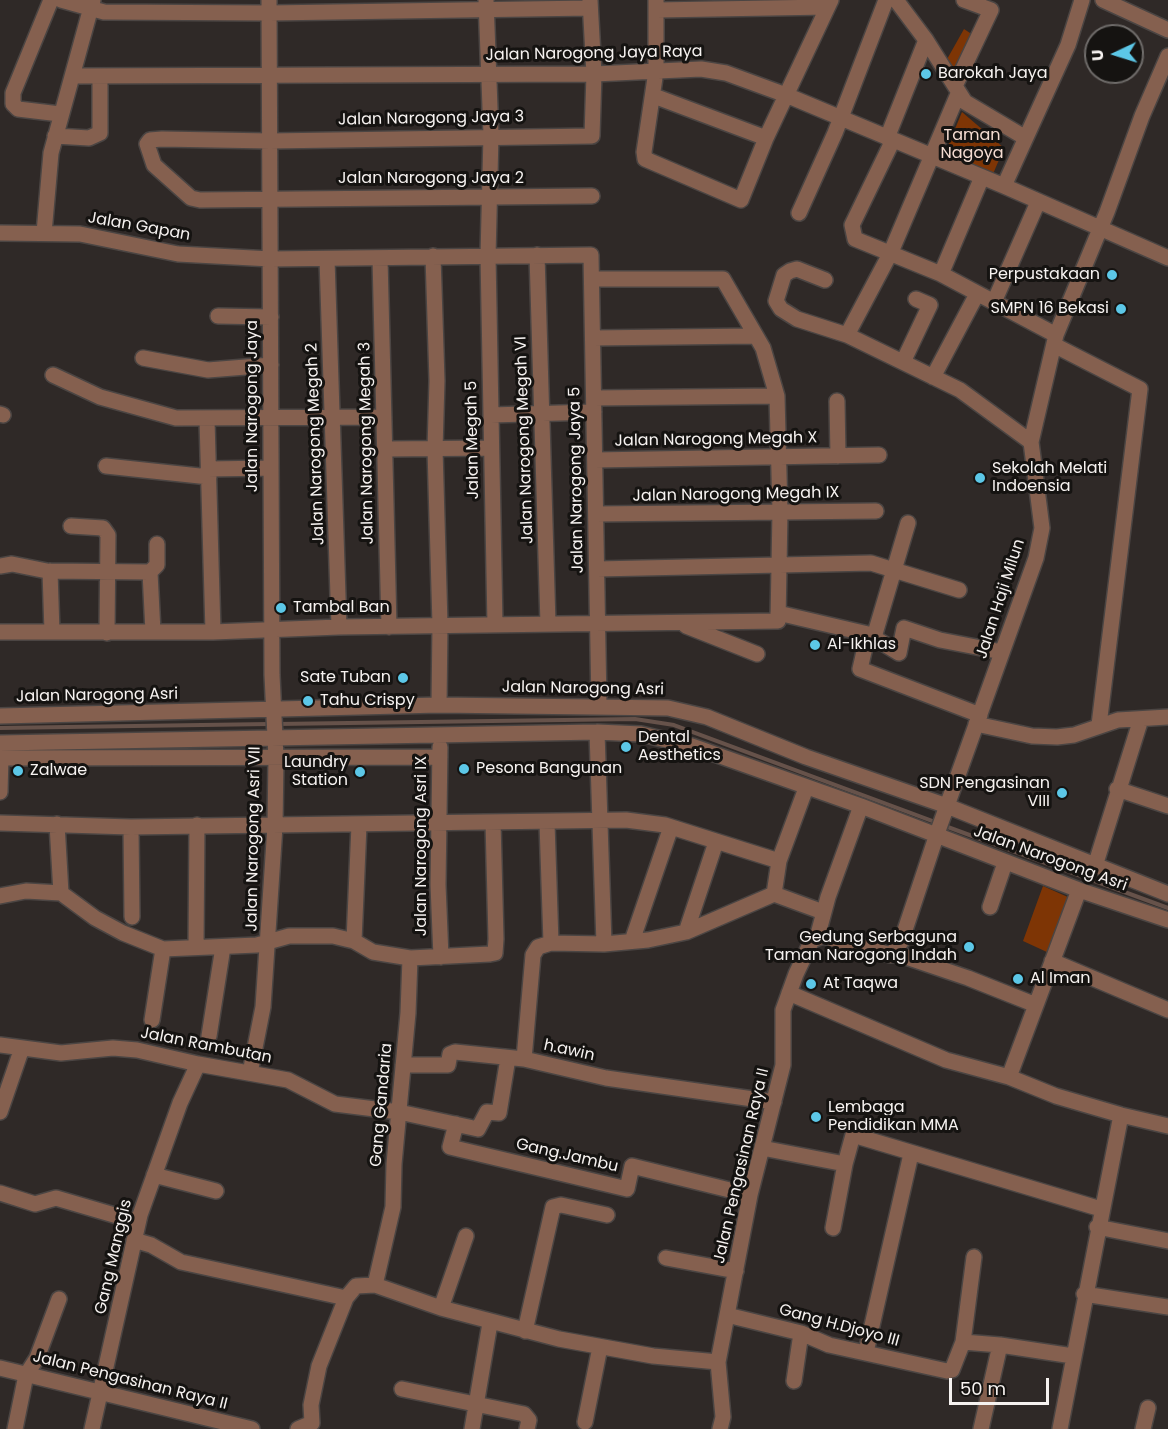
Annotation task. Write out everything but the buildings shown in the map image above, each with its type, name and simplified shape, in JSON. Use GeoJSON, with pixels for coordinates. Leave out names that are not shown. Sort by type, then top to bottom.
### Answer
{"type":"FeatureCollection","features":[{"type":"Feature","properties":{"kind":"street"},"geometry":{"type":"LineString","coordinates":[[51,0],[13,93],[13,104],[18,109],[60,114]]}},
{"type":"Feature","properties":{"kind":"street"},"geometry":{"type":"LineString","coordinates":[[61,0],[92,5],[270,7],[590,4],[594,74]]}},
{"type":"Feature","properties":{"kind":"street"},"geometry":{"type":"LineString","coordinates":[[799,213],[840,118],[886,0]]}},
{"type":"Feature","properties":{"kind":"street"},"geometry":{"type":"LineString","coordinates":[[896,0],[926,40],[965,102],[1024,137]]}},
{"type":"Feature","properties":{"kind":"street"},"geometry":{"type":"LineString","coordinates":[[848,335],[891,252],[933,156],[957,90],[991,10],[966,0]]}},
{"type":"Feature","properties":{"kind":"street"},"geometry":{"type":"LineString","coordinates":[[1004,186],[1024,137],[1068,45],[1082,0]]}},
{"type":"Feature","properties":{"kind":"street"},"geometry":{"type":"LineString","coordinates":[[1103,0],[1168,30]]}},
{"type":"Feature","properties":{"kind":"street"},"geometry":{"type":"LineString","coordinates":[[829,3],[766,138],[741,200],[649,162],[644,152],[654,96],[656,5],[829,3]]}},
{"type":"Feature","properties":{"kind":"street","name":"Jalan Megah 5"},"geometry":{"type":"LineString","coordinates":[[486,4],[491,135],[488,255],[495,624]]}},
{"type":"Feature","properties":{"kind":"street"},"geometry":{"type":"LineString","coordinates":[[44,233],[51,153],[92,5]]}},
{"type":"Feature","properties":{"kind":"street","name":"Jalan Narogong Jaya"},"geometry":{"type":"LineString","coordinates":[[270,7],[274,724]]}},
{"type":"Feature","properties":{"kind":"street"},"geometry":{"type":"LineString","coordinates":[[926,40],[890,139],[852,225],[851,233],[855,239],[941,274],[994,302],[1140,389],[1099,725]]}},
{"type":"Feature","properties":{"kind":"street","name":"Jalan Haji Milun"},"geometry":{"type":"LineString","coordinates":[[942,821],[1029,581],[1042,528],[1031,441],[1055,340],[1142,116],[1168,56]]}},
{"type":"Feature","properties":{"kind":"street","name":"Jalan Narogong Jaya Raya"},"geometry":{"type":"LineString","coordinates":[[74,76],[594,74],[701,69],[726,73],[786,95],[1004,186],[1099,230],[1167,256]]}},
{"type":"Feature","properties":{"kind":"street","name":"Jalan Narogong Jaya 3"},"geometry":{"type":"LineString","coordinates":[[200,200],[191,198],[154,165],[147,151],[147,144],[150,140],[270,141],[491,135],[592,136],[594,74]]}},
{"type":"Feature","properties":{"kind":"street"},"geometry":{"type":"LineString","coordinates":[[55,136],[89,138],[99,133],[100,76]]}},
{"type":"Feature","properties":{"kind":"street"},"geometry":{"type":"LineString","coordinates":[[654,96],[766,138]]}},
{"type":"Feature","properties":{"kind":"street"},"geometry":{"type":"LineString","coordinates":[[941,274],[982,177]]}},
{"type":"Feature","properties":{"kind":"street","name":"Jalan Narogong Jaya 2"},"geometry":{"type":"LineString","coordinates":[[200,200],[592,196]]}},
{"type":"Feature","properties":{"kind":"street"},"geometry":{"type":"LineString","coordinates":[[994,302],[1038,202]]}},
{"type":"Feature","properties":{"kind":"street","name":"Jalan Gapan"},"geometry":{"type":"LineString","coordinates":[[0,233],[80,234],[178,254],[271,259],[591,255]]}},
{"type":"Feature","properties":{"kind":"street","name":"Jalan Narogong Megah VI"},"geometry":{"type":"LineString","coordinates":[[537,255],[548,624]]}},
{"type":"Feature","properties":{"kind":"street","name":"Jalan Narogong Jaya 5"},"geometry":{"type":"LineString","coordinates":[[591,255],[599,705]]}},
{"type":"Feature","properties":{"kind":"street"},"geometry":{"type":"LineString","coordinates":[[433,256],[437,381],[435,449],[440,626],[439,705]]}},
{"type":"Feature","properties":{"kind":"street","name":"Jalan Narogong Megah 3"},"geometry":{"type":"LineString","coordinates":[[381,258],[384,417],[387,449],[389,627]]}},
{"type":"Feature","properties":{"kind":"street","name":"Jalan Narogong Megah 2"},"geometry":{"type":"LineString","coordinates":[[327,259],[334,417],[339,627]]}},
{"type":"Feature","properties":{"kind":"street"},"geometry":{"type":"LineString","coordinates":[[825,280],[797,269],[790,271],[784,275],[776,301],[781,309],[797,319],[848,335],[960,390],[1031,441]]}},
{"type":"Feature","properties":{"kind":"street"},"geometry":{"type":"LineString","coordinates":[[0,632],[213,632],[339,627],[778,621],[780,512],[777,396],[763,348],[723,279],[592,279]]}},
{"type":"Feature","properties":{"kind":"street"},"geometry":{"type":"LineString","coordinates":[[933,377],[977,294]]}},
{"type":"Feature","properties":{"kind":"street"},"geometry":{"type":"LineString","coordinates":[[903,362],[930,305],[916,299]]}},
{"type":"Feature","properties":{"kind":"street"},"geometry":{"type":"LineString","coordinates":[[218,316],[271,317]]}},
{"type":"Feature","properties":{"kind":"street"},"geometry":{"type":"LineString","coordinates":[[593,338],[754,336]]}},
{"type":"Feature","properties":{"kind":"street"},"geometry":{"type":"LineString","coordinates":[[143,358],[208,370],[271,365]]}},
{"type":"Feature","properties":{"kind":"street"},"geometry":{"type":"LineString","coordinates":[[53,375],[100,397],[176,418],[207,420],[384,417]]}},
{"type":"Feature","properties":{"kind":"street"},"geometry":{"type":"LineString","coordinates":[[491,415],[543,414],[594,405],[777,396]]}},
{"type":"Feature","properties":{"kind":"street","name":"Jalan Narogong Megah X"},"geometry":{"type":"LineString","coordinates":[[837,402],[838,456]]}},
{"type":"Feature","properties":{"kind":"street"},"geometry":{"type":"LineString","coordinates":[[207,420],[213,632]]}},
{"type":"Feature","properties":{"kind":"street"},"geometry":{"type":"LineString","coordinates":[[387,449],[491,448]]}},
{"type":"Feature","properties":{"kind":"street","name":"Jalan Narogong Megah X"},"geometry":{"type":"LineString","coordinates":[[595,460],[879,455]]}},
{"type":"Feature","properties":{"kind":"street"},"geometry":{"type":"LineString","coordinates":[[106,466],[209,473],[271,468]]}},
{"type":"Feature","properties":{"kind":"street","name":"Jalan Narogong Megah IX"},"geometry":{"type":"LineString","coordinates":[[596,514],[876,511]]}},
{"type":"Feature","properties":{"kind":"street"},"geometry":{"type":"LineString","coordinates":[[908,523],[860,669],[1011,733],[1049,737],[1074,735],[1099,725],[1168,717]]}},
{"type":"Feature","properties":{"kind":"street"},"geometry":{"type":"LineString","coordinates":[[71,526],[103,528],[108,535],[107,633]]}},
{"type":"Feature","properties":{"kind":"street"},"geometry":{"type":"LineString","coordinates":[[0,566],[12,564],[50,571],[150,572],[157,565],[157,544]]}},
{"type":"Feature","properties":{"kind":"street"},"geometry":{"type":"LineString","coordinates":[[597,569],[864,562],[959,590]]}},
{"type":"Feature","properties":{"kind":"street"},"geometry":{"type":"LineString","coordinates":[[50,571],[52,632]]}},
{"type":"Feature","properties":{"kind":"street"},"geometry":{"type":"LineString","coordinates":[[150,572],[153,632]]}},
{"type":"Feature","properties":{"kind":"street"},"geometry":{"type":"LineString","coordinates":[[778,612],[871,635],[891,651],[899,653],[904,628],[940,640],[1002,652]]}},
{"type":"Feature","properties":{"kind":"street"},"geometry":{"type":"LineString","coordinates":[[681,624],[757,654]]}},
{"type":"Feature","properties":{"kind":"street","name":"Jalan Narogong Asri"},"geometry":{"type":"LineString","coordinates":[[0,750],[45,741],[274,724],[439,705],[599,705],[668,708],[707,717],[806,757],[942,821],[1005,862],[1168,920]]}},
{"type":"Feature","properties":{"kind":"street","name":"Jalan Narogong Asri"},"geometry":{"type":"LineString","coordinates":[[0,716],[274,724],[441,735],[597,732],[641,735],[692,746],[861,806],[942,821],[1095,866],[1168,894]]}},
{"type":"Feature","properties":{"kind":"street"},"geometry":{"type":"LineString","coordinates":[[1095,866],[1117,789],[1141,719]]}},
{"type":"Feature","properties":{"kind":"street","name":"Jalan Narogong Asri VII"},"geometry":{"type":"LineString","coordinates":[[250,1073],[263,1007],[270,942],[275,826],[274,724]]}},
{"type":"Feature","properties":{"kind":"street"},"geometry":{"type":"LineString","coordinates":[[597,732],[604,944]]}},
{"type":"Feature","properties":{"kind":"street","name":"Jalan Narogong Asri IX"},"geometry":{"type":"LineString","coordinates":[[441,735],[438,821],[441,957]]}},
{"type":"Feature","properties":{"kind":"street"},"geometry":{"type":"LineString","coordinates":[[45,741],[47,757]]}},
{"type":"Feature","properties":{"kind":"street"},"geometry":{"type":"LineString","coordinates":[[0,792],[0,750],[47,757],[440,757]]}},
{"type":"Feature","properties":{"kind":"street"},"geometry":{"type":"LineString","coordinates":[[774,894],[779,861],[806,788]]}},
{"type":"Feature","properties":{"kind":"street"},"geometry":{"type":"LineString","coordinates":[[1117,789],[1168,806]]}},
{"type":"Feature","properties":{"kind":"street","name":"Jalan Pengasinan Raya II"},"geometry":{"type":"LineString","coordinates":[[720,1429],[723,1417],[718,1362],[750,1195],[783,1065],[783,1010],[812,940],[817,938],[823,912],[861,806]]}},
{"type":"Feature","properties":{"kind":"street"},"geometry":{"type":"LineString","coordinates":[[0,823],[131,827],[359,825],[438,821],[547,823],[627,820],[671,827],[779,861]]}},
{"type":"Feature","properties":{"kind":"street"},"geometry":{"type":"LineString","coordinates":[[894,953],[902,942],[942,821]]}},
{"type":"Feature","properties":{"kind":"street"},"geometry":{"type":"LineString","coordinates":[[0,896],[26,891],[61,893],[113,928],[138,941],[163,949],[257,945],[289,936],[333,936],[354,941],[373,952],[410,957],[490,954],[496,950],[493,822]]}},
{"type":"Feature","properties":{"kind":"street"},"geometry":{"type":"LineString","coordinates":[[547,823],[550,943]]}},
{"type":"Feature","properties":{"kind":"street"},"geometry":{"type":"LineString","coordinates":[[57,824],[61,893]]}},
{"type":"Feature","properties":{"kind":"street"},"geometry":{"type":"LineString","coordinates":[[196,946],[197,825]]}},
{"type":"Feature","properties":{"kind":"street"},"geometry":{"type":"LineString","coordinates":[[354,941],[359,825]]}},
{"type":"Feature","properties":{"kind":"street"},"geometry":{"type":"LineString","coordinates":[[131,827],[132,917]]}},
{"type":"Feature","properties":{"kind":"street"},"geometry":{"type":"LineString","coordinates":[[632,941],[671,827]]}},
{"type":"Feature","properties":{"kind":"street"},"geometry":{"type":"LineString","coordinates":[[687,932],[716,842]]}},
{"type":"Feature","properties":{"kind":"street"},"geometry":{"type":"LineString","coordinates":[[990,907],[1005,862]]}},
{"type":"Feature","properties":{"kind":"street"},"geometry":{"type":"LineString","coordinates":[[1009,1077],[1079,890]]}},
{"type":"Feature","properties":{"kind":"street"},"geometry":{"type":"LineString","coordinates":[[524,1059],[533,955],[538,947],[550,943],[604,944],[687,932],[774,894],[823,912]]}},
{"type":"Feature","properties":{"kind":"street"},"geometry":{"type":"LineString","coordinates":[[817,938],[823,936],[887,955],[894,953],[968,978],[1036,1005]]}},
{"type":"Feature","properties":{"kind":"street"},"geometry":{"type":"LineString","coordinates":[[209,1035],[223,947]]}},
{"type":"Feature","properties":{"kind":"street"},"geometry":{"type":"LineString","coordinates":[[152,1020],[163,949]]}},
{"type":"Feature","properties":{"kind":"street","name":"Gang Gandaria"},"geometry":{"type":"LineString","coordinates":[[375,1285],[393,1207],[408,1013],[410,957]]}},
{"type":"Feature","properties":{"kind":"street"},"geometry":{"type":"LineString","coordinates":[[1052,961],[1168,1010]]}},
{"type":"Feature","properties":{"kind":"street"},"geometry":{"type":"LineString","coordinates":[[789,993],[946,1060],[1009,1077],[1056,1096],[1168,1126]]}},
{"type":"Feature","properties":{"kind":"street","name":"Jalan Rambutan"},"geometry":{"type":"LineString","coordinates":[[0,1044],[61,1053],[113,1048],[137,1050],[198,1064],[288,1080],[335,1104],[399,1112],[478,1129],[487,1112],[499,1113],[508,1058]]}},
{"type":"Feature","properties":{"kind":"street"},"geometry":{"type":"LineString","coordinates":[[0,1112],[22,1048]]}},
{"type":"Feature","properties":{"kind":"street","name":"h.awin"},"geometry":{"type":"LineString","coordinates":[[403,1065],[448,1065],[450,1054],[455,1052],[524,1059],[606,1078],[774,1102]]}},
{"type":"Feature","properties":{"kind":"street","name":"Gang Manggis"},"geometry":{"type":"LineString","coordinates":[[92,1429],[138,1222],[180,1103],[198,1064]]}},
{"type":"Feature","properties":{"kind":"street"},"geometry":{"type":"LineString","coordinates":[[1060,1429],[1097,1227],[1121,1115]]}},
{"type":"Feature","properties":{"kind":"street","name":"Gang.Jambu"},"geometry":{"type":"LineString","coordinates":[[456,1124],[450,1147],[627,1189],[632,1166],[750,1195]]}},
{"type":"Feature","properties":{"kind":"street"},"geometry":{"type":"LineString","coordinates":[[833,1228],[853,1135],[1101,1209]]}},
{"type":"Feature","properties":{"kind":"street"},"geometry":{"type":"LineString","coordinates":[[762,1148],[845,1164]]}},
{"type":"Feature","properties":{"kind":"street"},"geometry":{"type":"LineString","coordinates":[[866,1352],[911,1154]]}},
{"type":"Feature","properties":{"kind":"street"},"geometry":{"type":"LineString","coordinates":[[154,1175],[216,1191]]}},
{"type":"Feature","properties":{"kind":"street"},"geometry":{"type":"LineString","coordinates":[[0,1193],[35,1204],[56,1198],[138,1222]]}},
{"type":"Feature","properties":{"kind":"street"},"geometry":{"type":"LineString","coordinates":[[525,1331],[553,1207],[561,1205],[607,1215]]}},
{"type":"Feature","properties":{"kind":"street"},"geometry":{"type":"LineString","coordinates":[[1097,1227],[1168,1241]]}},
{"type":"Feature","properties":{"kind":"street"},"geometry":{"type":"LineString","coordinates":[[441,1308],[466,1236]]}},
{"type":"Feature","properties":{"kind":"street"},"geometry":{"type":"LineString","coordinates":[[134,1240],[151,1245],[181,1262],[345,1298]]}},
{"type":"Feature","properties":{"kind":"street"},"geometry":{"type":"LineString","coordinates":[[666,1257],[736,1271]]}},
{"type":"Feature","properties":{"kind":"street"},"geometry":{"type":"LineString","coordinates":[[974,1257],[963,1342],[1073,1356]]}},
{"type":"Feature","properties":{"kind":"street"},"geometry":{"type":"LineString","coordinates":[[308,1427],[320,1366],[345,1298],[356,1286],[375,1285],[490,1323],[600,1347],[653,1356],[718,1362]]}},
{"type":"Feature","properties":{"kind":"street"},"geometry":{"type":"LineString","coordinates":[[1084,1294],[1168,1307]]}},
{"type":"Feature","properties":{"kind":"street"},"geometry":{"type":"LineString","coordinates":[[15,1429],[27,1375],[52,1324],[59,1299]]}},
{"type":"Feature","properties":{"kind":"street","name":"Gang H.Djoyo III"},"geometry":{"type":"LineString","coordinates":[[727,1315],[801,1333],[829,1345],[942,1371],[952,1370],[963,1342]]}},
{"type":"Feature","properties":{"kind":"street"},"geometry":{"type":"LineString","coordinates":[[472,1429],[490,1323]]}},
{"type":"Feature","properties":{"kind":"street"},"geometry":{"type":"LineString","coordinates":[[794,1381],[801,1333]]}},
{"type":"Feature","properties":{"kind":"street"},"geometry":{"type":"LineString","coordinates":[[981,1429],[1000,1345]]}},
{"type":"Feature","properties":{"kind":"street"},"geometry":{"type":"LineString","coordinates":[[585,1422],[600,1347]]}},
{"type":"Feature","properties":{"kind":"street","name":"Jalan Pengasinan Raya II"},"geometry":{"type":"LineString","coordinates":[[0,1368],[100,1392],[194,1422],[252,1429]]}},
{"type":"Feature","properties":{"kind":"street"},"geometry":{"type":"LineString","coordinates":[[402,1389],[524,1414],[529,1420],[527,1429]]}},
{"type":"Feature","properties":{"kind":"street"},"geometry":{"type":"LineString","coordinates":[[1143,1429],[1148,1408]]}},
{"type":"Feature","properties":{"kind":"green space"},"geometry":{"type":"Polygon","coordinates":[[[964,29],[976,37],[956,76],[946,61],[964,29]]]}},
{"type":"Feature","properties":{"kind":"green space","name":"Taman Nagoya"},"geometry":{"type":"Polygon","coordinates":[[[962,112],[1004,148],[993,174],[945,153],[962,112]]]}},
{"type":"Feature","properties":{"kind":"green space"},"geometry":{"type":"Polygon","coordinates":[[[1043,886],[1070,898],[1049,953],[1023,941],[1043,886]]]}},
{"type":"Feature","properties":{"kind":"waterway"},"geometry":{"type":"LineString","coordinates":[[277,724],[635,719],[674,725],[938,823]]}},
{"type":"Feature","properties":{"kind":"waterway"},"geometry":{"type":"LineString","coordinates":[[0,728],[269,724]]}},
{"type":"Feature","properties":{"kind":"waterway"},"geometry":{"type":"LineString","coordinates":[[945,826],[1168,908]]}},
{"type":"Feature","properties":{"kind":"place","name":"Barokah Jaya"},"geometry":{"type":"Point","coordinates":[926,74]}},
{"type":"Feature","properties":{"kind":"place","name":"Perpustakaan"},"geometry":{"type":"Point","coordinates":[1112,275]}},
{"type":"Feature","properties":{"kind":"place","name":"SMPN 16 Bekasi"},"geometry":{"type":"Point","coordinates":[1121,309]}},
{"type":"Feature","properties":{"kind":"place","name":"Sekolah Melati Indoensia"},"geometry":{"type":"Point","coordinates":[980,478]}},
{"type":"Feature","properties":{"kind":"place","name":"Tambal Ban"},"geometry":{"type":"Point","coordinates":[281,608]}},
{"type":"Feature","properties":{"kind":"place","name":"Al-Ikhlas"},"geometry":{"type":"Point","coordinates":[815,645]}},
{"type":"Feature","properties":{"kind":"place","name":"Sate Tuban"},"geometry":{"type":"Point","coordinates":[403,678]}},
{"type":"Feature","properties":{"kind":"place","name":"Tahu Crispy"},"geometry":{"type":"Point","coordinates":[308,701]}},
{"type":"Feature","properties":{"kind":"place","name":"Dental Aesthetics"},"geometry":{"type":"Point","coordinates":[626,747]}},
{"type":"Feature","properties":{"kind":"place","name":"Pesona Bangunan"},"geometry":{"type":"Point","coordinates":[464,769]}},
{"type":"Feature","properties":{"kind":"place","name":"Zalwae"},"geometry":{"type":"Point","coordinates":[18,771]}},
{"type":"Feature","properties":{"kind":"place","name":"Laundry Station"},"geometry":{"type":"Point","coordinates":[360,772]}},
{"type":"Feature","properties":{"kind":"place","name":"SDN Pengasinan VIII"},"geometry":{"type":"Point","coordinates":[1062,793]}},
{"type":"Feature","properties":{"kind":"place","name":"Gedung Serbaguna Taman Narogong Indah"},"geometry":{"type":"Point","coordinates":[969,947]}},
{"type":"Feature","properties":{"kind":"place","name":"Al Iman"},"geometry":{"type":"Point","coordinates":[1018,979]}},
{"type":"Feature","properties":{"kind":"place","name":"At Taqwa"},"geometry":{"type":"Point","coordinates":[811,984]}},
{"type":"Feature","properties":{"kind":"place","name":"Lembaga Pendidikan MMA"},"geometry":{"type":"Point","coordinates":[816,1117]}}]}
